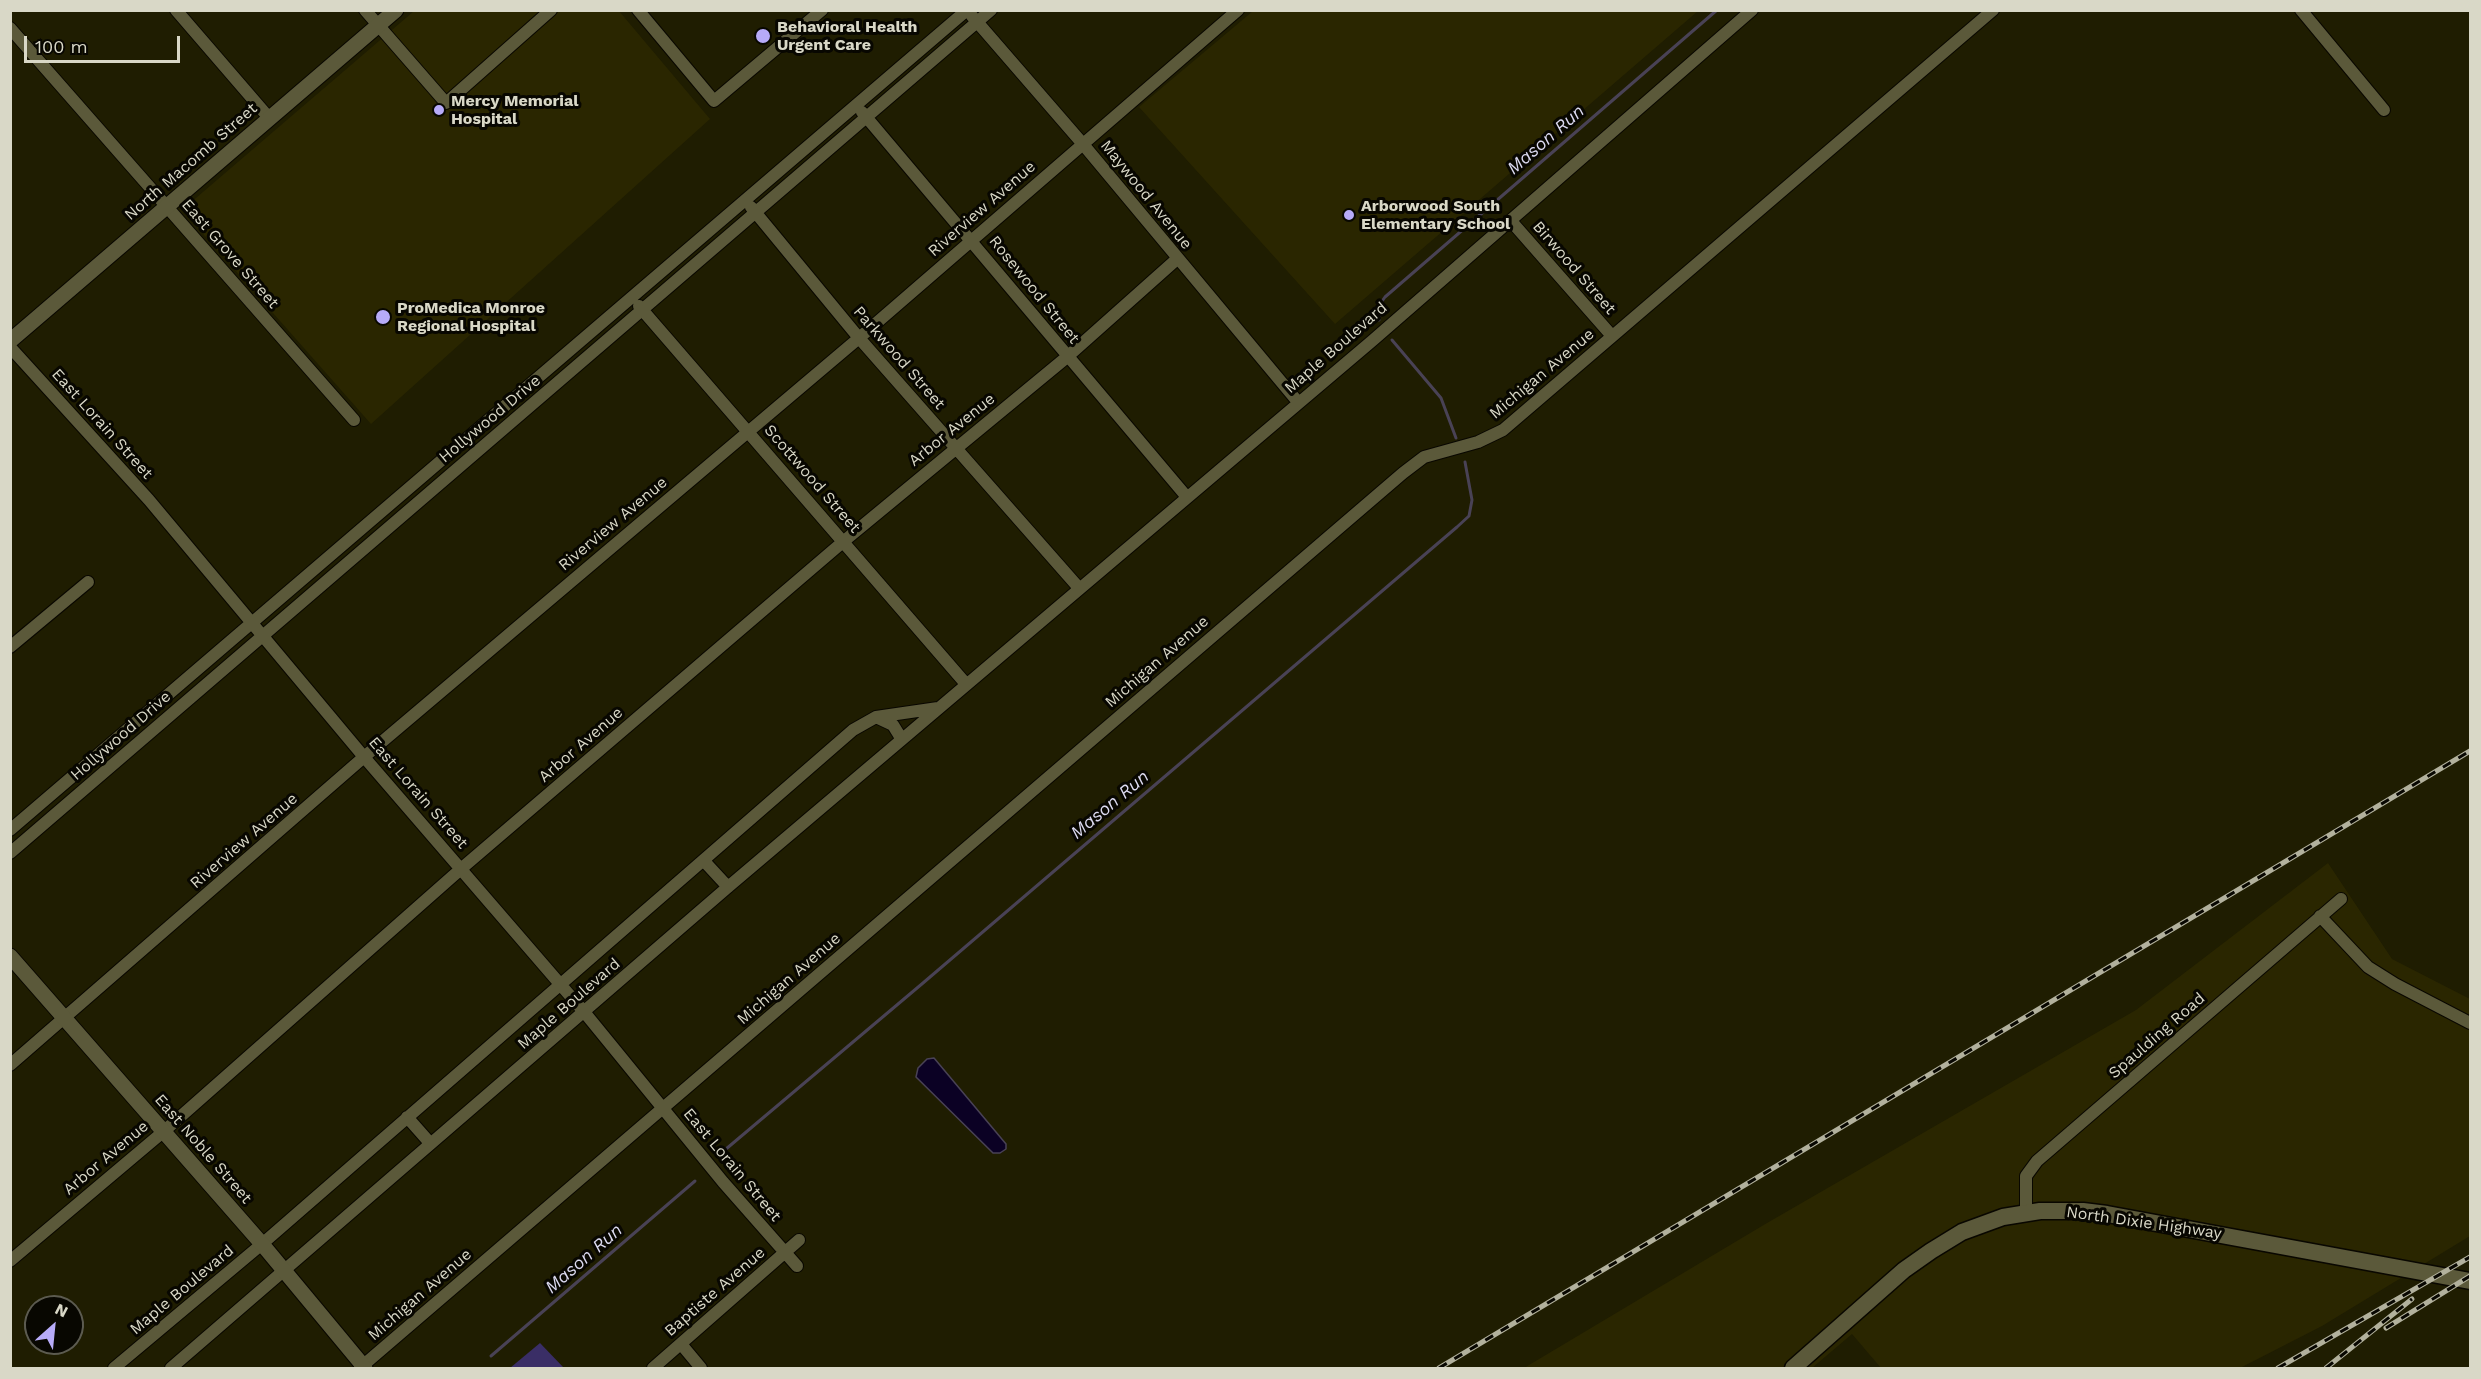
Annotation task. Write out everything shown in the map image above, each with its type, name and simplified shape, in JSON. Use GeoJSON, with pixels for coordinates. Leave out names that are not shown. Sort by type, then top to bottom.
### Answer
{"type":"FeatureCollection","features":[{"type":"Feature","properties":{"kind":"main road","name":"North Dixie Highway"},"geometry":{"type":"LineString","coordinates":[[1793,1368],[1904,1270],[1931,1251],[1962,1232],[2004,1217],[2026,1214],[2064,1210],[2107,1214],[2470,1281]]}},
{"type":"Feature","properties":{"kind":"street"},"geometry":{"type":"LineString","coordinates":[[176,10],[270,118]]}},
{"type":"Feature","properties":{"kind":"street"},"geometry":{"type":"LineString","coordinates":[[365,10],[446,103],[551,10]]}},
{"type":"Feature","properties":{"kind":"street","name":"North Macomb Street"},"geometry":{"type":"LineString","coordinates":[[10,341],[396,10]]}},
{"type":"Feature","properties":{"kind":"street"},"geometry":{"type":"LineString","coordinates":[[638,10],[714,101],[822,10]]}},
{"type":"Feature","properties":{"kind":"street","name":"Maywood Avenue"},"geometry":{"type":"LineString","coordinates":[[967,10],[1299,402]]}},
{"type":"Feature","properties":{"kind":"street","name":"Hollywood Drive"},"geometry":{"type":"LineString","coordinates":[[10,830],[967,10]]}},
{"type":"Feature","properties":{"kind":"street","name":"Hollywood Drive"},"geometry":{"type":"LineString","coordinates":[[10,853],[991,10]]}},
{"type":"Feature","properties":{"kind":"street","name":"Riverview Avenue"},"geometry":{"type":"LineString","coordinates":[[10,1065],[364,757],[859,338],[1238,10]]}},
{"type":"Feature","properties":{"kind":"street","name":"Maple Boulevard"},"geometry":{"type":"LineString","coordinates":[[171,1368],[284,1273],[430,1143],[585,1013],[902,738],[1511,221],[1752,10]]}},
{"type":"Feature","properties":{"kind":"street","name":"Michigan Avenue"},"geometry":{"type":"LineString","coordinates":[[362,1368],[1403,473],[1424,457],[1478,442],[1503,430],[1993,10]]}},
{"type":"Feature","properties":{"kind":"street"},"geometry":{"type":"LineString","coordinates":[[2301,10],[2384,110]]}},
{"type":"Feature","properties":{"kind":"street","name":"East Grove Street"},"geometry":{"type":"LineString","coordinates":[[10,28],[354,420]]}},
{"type":"Feature","properties":{"kind":"street","name":"Rosewood Street"},"geometry":{"type":"LineString","coordinates":[[856,105],[1186,496]]}},
{"type":"Feature","properties":{"kind":"street","name":"Parkwood Street"},"geometry":{"type":"LineString","coordinates":[[745,200],[859,338],[1079,588]]}},
{"type":"Feature","properties":{"kind":"street","name":"Birwood Street"},"geometry":{"type":"LineString","coordinates":[[1511,221],[1612,336]]}},
{"type":"Feature","properties":{"kind":"street","name":"Arbor Avenue"},"geometry":{"type":"LineString","coordinates":[[10,1261],[163,1132],[462,868],[844,541],[1067,357],[1177,259]]}},
{"type":"Feature","properties":{"kind":"street","name":"Scottwood Street"},"geometry":{"type":"LineString","coordinates":[[632,297],[966,684]]}},
{"type":"Feature","properties":{"kind":"street","name":"East Lorain Street"},"geometry":{"type":"LineString","coordinates":[[10,347],[148,500],[797,1266]]}},
{"type":"Feature","properties":{"kind":"street"},"geometry":{"type":"LineString","coordinates":[[10,647],[88,582]]}},
{"type":"Feature","properties":{"kind":"street","name":"Maple Boulevard"},"geometry":{"type":"LineString","coordinates":[[114,1368],[262,1245],[853,730],[876,717],[939,708]]}},
{"type":"Feature","properties":{"kind":"street"},"geometry":{"type":"LineString","coordinates":[[876,717],[893,725],[902,738]]}},
{"type":"Feature","properties":{"kind":"street"},"geometry":{"type":"LineString","coordinates":[[704,861],[728,887]]}},
{"type":"Feature","properties":{"kind":"street","name":"Spaulding Road"},"geometry":{"type":"LineString","coordinates":[[2026,1214],[2026,1176],[2037,1161],[2340,899]]}},
{"type":"Feature","properties":{"kind":"street"},"geometry":{"type":"LineString","coordinates":[[2320,916],[2368,967],[2395,984],[2470,1023]]}},
{"type":"Feature","properties":{"kind":"street","name":"East Noble Street"},"geometry":{"type":"LineString","coordinates":[[10,956],[262,1245],[362,1368]]}},
{"type":"Feature","properties":{"kind":"street"},"geometry":{"type":"LineString","coordinates":[[407,1117],[430,1143]]}},
{"type":"Feature","properties":{"kind":"street","name":"Baptiste Avenue"},"geometry":{"type":"LineString","coordinates":[[652,1368],[799,1240]]}},
{"type":"Feature","properties":{"kind":"street"},"geometry":{"type":"LineString","coordinates":[[681,1344],[701,1368]]}},
{"type":"Feature","properties":{"kind":"shaded area","name":"ProMedica Monroe Regional Hospital"},"geometry":{"type":"Polygon","coordinates":[[[414,11],[619,11],[710,119],[371,424],[182,210],[414,11]]]}},
{"type":"Feature","properties":{"kind":"shaded area","name":"Arborwood South Elementary School"},"geometry":{"type":"Polygon","coordinates":[[[1253,11],[1698,11],[1335,324],[1139,107],[1253,11]]]}},
{"type":"Feature","properties":{"kind":"shaded area"},"geometry":{"type":"Polygon","coordinates":[[[2328,863],[2392,959],[2470,999],[2470,1236],[2322,1326],[2240,1368],[1881,1368],[1852,1334],[1812,1368],[1524,1368],[1767,1223],[2136,1010],[2328,863]]]}},
{"type":"Feature","properties":{"kind":"shaded area"},"geometry":{"type":"Polygon","coordinates":[[[934,1058],[1006,1144],[1006,1149],[1000,1153],[993,1153],[916,1077],[918,1068],[927,1059],[934,1058]]]}},
{"type":"Feature","properties":{"kind":"shaded area"},"geometry":{"type":"Polygon","coordinates":[[[540,1343],[564,1368],[510,1368],[540,1343]]]}},
{"type":"Feature","properties":{"kind":"waterway","name":"Mason Run"},"geometry":{"type":"LineString","coordinates":[[1379,320],[1380,304],[1385,297],[1717,10]]}},
{"type":"Feature","properties":{"kind":"waterway","name":"Mason Run"},"geometry":{"type":"LineString","coordinates":[[1392,340],[1441,398],[1456,438]]}},
{"type":"Feature","properties":{"kind":"waterway","name":"Mason Run"},"geometry":{"type":"LineString","coordinates":[[726,1149],[1469,516],[1472,500],[1465,462]]}},
{"type":"Feature","properties":{"kind":"waterway","name":"Mason Run"},"geometry":{"type":"LineString","coordinates":[[491,1356],[695,1181]]}},
{"type":"Feature","properties":{"kind":"railway"},"geometry":{"type":"LineString","coordinates":[[1439,1368],[2470,751]]}},
{"type":"Feature","properties":{"kind":"railway"},"geometry":{"type":"LineString","coordinates":[[2278,1368],[2470,1257]]}},
{"type":"Feature","properties":{"kind":"railway"},"geometry":{"type":"LineString","coordinates":[[2386,1328],[2470,1276]]}},
{"type":"Feature","properties":{"kind":"railway"},"geometry":{"type":"LineString","coordinates":[[2326,1368],[2412,1299]]}},
{"type":"Feature","properties":{"kind":"place","name":"Behavioral Health Urgent Care"},"geometry":{"type":"Point","coordinates":[763,36]}},
{"type":"Feature","properties":{"kind":"place","name":"Mercy Memorial Hospital"},"geometry":{"type":"Point","coordinates":[439,110]}},
{"type":"Feature","properties":{"kind":"place","name":"Arborwood South Elementary School"},"geometry":{"type":"Point","coordinates":[1349,215]}},
{"type":"Feature","properties":{"kind":"place","name":"ProMedica Monroe Regional Hospital"},"geometry":{"type":"Point","coordinates":[383,317]}}]}
